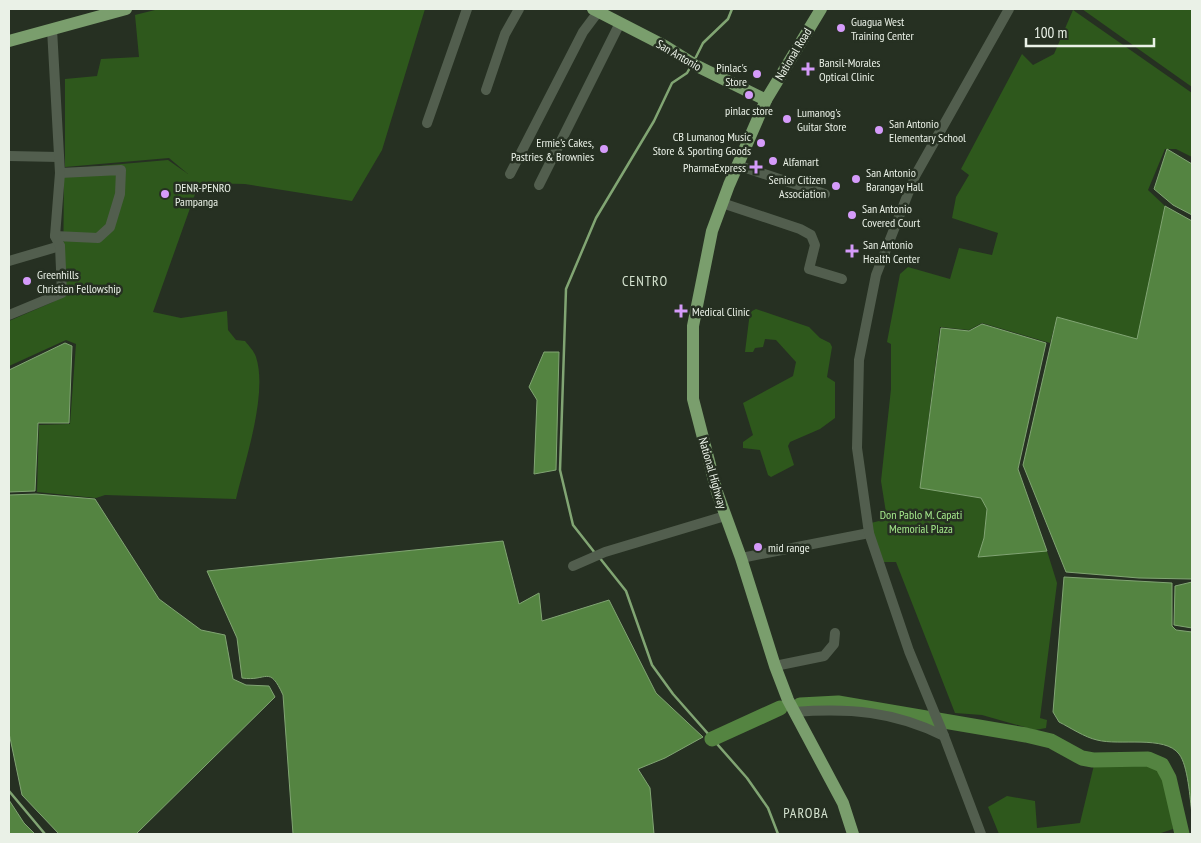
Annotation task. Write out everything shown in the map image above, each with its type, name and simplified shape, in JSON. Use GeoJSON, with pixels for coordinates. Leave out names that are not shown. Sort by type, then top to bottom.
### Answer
{"type":"FeatureCollection","features":[{"type":"Feature","properties":{"kind":"main road"},"geometry":{"type":"LineString","coordinates":[[9,41],[126,9]]}},
{"type":"Feature","properties":{"kind":"main road","name":"National Road"},"geometry":{"type":"LineString","coordinates":[[766,100],[821,9]]}},
{"type":"Feature","properties":{"kind":"main road","name":"San Antonio"},"geometry":{"type":"LineString","coordinates":[[596,10],[697,66],[766,100]]}},
{"type":"Feature","properties":{"kind":"main road","name":"National Highway"},"geometry":{"type":"LineString","coordinates":[[766,100],[737,165],[712,232],[693,326],[693,399],[717,492],[741,558],[775,666],[794,712],[843,803],[853,834]]}},
{"type":"Feature","properties":{"kind":"street"},"geometry":{"type":"LineString","coordinates":[[427,123],[467,9]]}},
{"type":"Feature","properties":{"kind":"street"},"geometry":{"type":"LineString","coordinates":[[486,90],[505,34],[519,9]]}},
{"type":"Feature","properties":{"kind":"street"},"geometry":{"type":"LineString","coordinates":[[981,834],[944,736],[908,651],[869,533],[857,448],[859,360],[876,275],[915,176],[1008,9]]}},
{"type":"Feature","properties":{"kind":"street"},"geometry":{"type":"LineString","coordinates":[[510,174],[596,10]]}},
{"type":"Feature","properties":{"kind":"street"},"geometry":{"type":"LineString","coordinates":[[539,185],[620,23]]}},
{"type":"Feature","properties":{"kind":"street"},"geometry":{"type":"LineString","coordinates":[[9,315],[62,293],[60,246],[55,236],[60,173],[52,29]]}},
{"type":"Feature","properties":{"kind":"street"},"geometry":{"type":"LineString","coordinates":[[9,156],[58,157]]}},
{"type":"Feature","properties":{"kind":"street"},"geometry":{"type":"LineString","coordinates":[[737,165],[825,194]]}},
{"type":"Feature","properties":{"kind":"street"},"geometry":{"type":"LineString","coordinates":[[55,236],[98,238],[110,227],[122,182],[121,170],[60,173]]}},
{"type":"Feature","properties":{"kind":"street"},"geometry":{"type":"LineString","coordinates":[[722,203],[777,221],[811,235],[815,245],[809,269],[842,279]]}},
{"type":"Feature","properties":{"kind":"street"},"geometry":{"type":"LineString","coordinates":[[9,261],[60,246]]}},
{"type":"Feature","properties":{"kind":"street"},"geometry":{"type":"LineString","coordinates":[[573,566],[606,552],[726,516]]}},
{"type":"Feature","properties":{"kind":"street"},"geometry":{"type":"LineString","coordinates":[[741,558],[869,533]]}},
{"type":"Feature","properties":{"kind":"street"},"geometry":{"type":"LineString","coordinates":[[775,666],[824,656],[834,644],[836,633]]}},
{"type":"Feature","properties":{"kind":"street"},"geometry":{"type":"LineString","coordinates":[[794,712],[839,709],[876,714],[923,726],[944,736]]}},
{"type":"Feature","properties":{"kind":"green space"},"geometry":{"type":"Polygon","coordinates":[[[159,9],[425,9],[382,150],[352,201],[245,184],[199,183],[153,312],[181,318],[227,311],[228,330],[236,340],[245,341],[256,357],[259,372],[257,408],[236,499],[105,495],[96,498],[37,492],[39,425],[70,424],[76,344],[66,340],[9,366],[9,321],[53,302],[63,295],[64,169],[168,160],[188,174],[169,158],[65,167],[65,79],[97,76],[101,59],[139,57],[135,15],[159,9]]]}},
{"type":"Feature","properties":{"kind":"green space"},"geometry":{"type":"Polygon","coordinates":[[[1082,9],[1192,9],[1192,87],[1082,9]]]}},
{"type":"Feature","properties":{"kind":"green space","name":"Don Pablo M. Capati Memorial Plaza"},"geometry":{"type":"Polygon","coordinates":[[[1073,10],[1192,93],[1192,157],[1176,149],[1165,149],[1148,190],[1165,206],[1137,340],[1057,317],[1050,343],[982,323],[969,330],[940,327],[920,488],[981,498],[987,509],[984,538],[978,557],[1047,551],[1057,583],[1040,718],[1047,720],[1046,728],[1035,730],[982,715],[955,713],[896,562],[880,562],[871,523],[887,519],[881,481],[891,389],[891,344],[887,342],[900,274],[908,267],[950,279],[959,248],[992,255],[998,233],[952,218],[956,197],[969,175],[961,169],[1022,54],[1033,65],[1054,54],[1073,10]]]}},
{"type":"Feature","properties":{"kind":"green space"},"geometry":{"type":"Polygon","coordinates":[[[756,309],[809,327],[820,338],[830,343],[832,347],[827,377],[835,382],[835,418],[820,429],[790,442],[788,446],[794,465],[771,477],[768,475],[760,450],[743,448],[743,442],[753,435],[743,403],[793,376],[796,362],[776,340],[765,339],[763,347],[755,348],[753,352],[745,352],[750,312],[756,309]]]}},
{"type":"Feature","properties":{"kind":"green space"},"geometry":{"type":"Polygon","coordinates":[[[1149,764],[1160,768],[1167,780],[1173,829],[1158,834],[999,834],[988,807],[1007,796],[1035,801],[1037,828],[1080,823],[1094,765],[1149,764]]]}},
{"type":"Feature","properties":{"kind":"shaded area"},"geometry":{"type":"Polygon","coordinates":[[[1167,149],[1192,164],[1192,215],[1173,205],[1154,189],[1167,149]]]}},
{"type":"Feature","properties":{"kind":"shaded area"},"geometry":{"type":"Polygon","coordinates":[[[1165,206],[1192,221],[1192,579],[1139,578],[1066,572],[1023,465],[1057,317],[1137,339],[1165,206]]]}},
{"type":"Feature","properties":{"kind":"shaded area"},"geometry":{"type":"Polygon","coordinates":[[[982,324],[1046,343],[1018,469],[1047,551],[978,557],[984,538],[987,509],[981,498],[920,488],[941,328],[969,331],[982,324]]]}},
{"type":"Feature","properties":{"kind":"shaded area"},"geometry":{"type":"Polygon","coordinates":[[[65,343],[72,346],[69,423],[38,423],[35,491],[9,492],[9,370],[65,343]]]}},
{"type":"Feature","properties":{"kind":"shaded area"},"geometry":{"type":"Polygon","coordinates":[[[544,352],[559,352],[556,470],[534,474],[537,400],[529,387],[544,352]]]}},
{"type":"Feature","properties":{"kind":"shaded area"},"geometry":{"type":"Polygon","coordinates":[[[36,494],[95,499],[159,599],[201,630],[225,635],[233,679],[246,685],[269,686],[275,697],[136,834],[59,834],[22,795],[9,733],[9,495],[36,494]]]}},
{"type":"Feature","properties":{"kind":"shaded area"},"geometry":{"type":"Polygon","coordinates":[[[503,541],[519,604],[539,593],[542,621],[609,600],[656,693],[703,737],[665,758],[638,769],[650,788],[654,834],[293,834],[283,695],[270,677],[242,678],[237,638],[207,571],[503,541]]]}},
{"type":"Feature","properties":{"kind":"shaded area"},"geometry":{"type":"Polygon","coordinates":[[[1064,577],[1172,583],[1172,626],[1176,630],[1192,632],[1192,814],[1185,766],[1179,754],[1172,748],[1153,743],[1106,742],[1092,739],[1059,722],[1053,712],[1064,577]]]}},
{"type":"Feature","properties":{"kind":"shaded area"},"geometry":{"type":"Polygon","coordinates":[[[1192,582],[1192,628],[1174,625],[1175,586],[1192,582]]]}},
{"type":"Feature","properties":{"kind":"shaded area"},"geometry":{"type":"Polygon","coordinates":[[[9,800],[24,823],[35,834],[9,834],[9,800]]]}},
{"type":"Feature","properties":{"kind":"waterway"},"geometry":{"type":"LineString","coordinates":[[695,59],[703,43],[728,19],[732,9]]}},
{"type":"Feature","properties":{"kind":"waterway"},"geometry":{"type":"LineString","coordinates":[[595,553],[573,525],[560,470],[566,289],[596,218],[654,121],[672,83],[687,73],[691,66]]}},
{"type":"Feature","properties":{"kind":"waterway"},"geometry":{"type":"LineString","coordinates":[[599,557],[626,591],[652,665],[673,694],[747,778],[768,808],[778,834]]}},
{"type":"Feature","properties":{"kind":"waterway"},"geometry":{"type":"LineString","coordinates":[[800,705],[838,703],[1026,735],[1051,741],[1082,758],[1093,760],[1148,759],[1162,765],[1169,778],[1182,834]]}},
{"type":"Feature","properties":{"kind":"waterway"},"geometry":{"type":"LineString","coordinates":[[712,739],[780,708]]}},
{"type":"Feature","properties":{"kind":"waterway"},"geometry":{"type":"LineString","coordinates":[[9,791],[45,834]]}},
{"type":"Feature","properties":{"kind":"place","name":"Guagua West Training Center"},"geometry":{"type":"Point","coordinates":[841,28]}},
{"type":"Feature","properties":{"kind":"place","name":"Bansil-Morales Optical Clinic"},"geometry":{"type":"Point","coordinates":[808,69]}},
{"type":"Feature","properties":{"kind":"place","name":"Pinlac's Store"},"geometry":{"type":"Point","coordinates":[757,74]}},
{"type":"Feature","properties":{"kind":"place","name":"pinlac store"},"geometry":{"type":"Point","coordinates":[749,95]}},
{"type":"Feature","properties":{"kind":"place","name":"Lumanog's Guitar Store"},"geometry":{"type":"Point","coordinates":[787,119]}},
{"type":"Feature","properties":{"kind":"place","name":"San Antonio Elementary School"},"geometry":{"type":"Point","coordinates":[879,130]}},
{"type":"Feature","properties":{"kind":"place","name":"CB Lumanog Music Store & Sporting Goods"},"geometry":{"type":"Point","coordinates":[761,143]}},
{"type":"Feature","properties":{"kind":"place","name":"Ermie's Cakes, Pastries & Brownies"},"geometry":{"type":"Point","coordinates":[604,149]}},
{"type":"Feature","properties":{"kind":"place","name":"Alfamart"},"geometry":{"type":"Point","coordinates":[773,161]}},
{"type":"Feature","properties":{"kind":"place","name":"PharmaExpress"},"geometry":{"type":"Point","coordinates":[756,167]}},
{"type":"Feature","properties":{"kind":"place","name":"San Antonio Barangay Hall"},"geometry":{"type":"Point","coordinates":[856,179]}},
{"type":"Feature","properties":{"kind":"place","name":"Senior Citizen Association"},"geometry":{"type":"Point","coordinates":[836,186]}},
{"type":"Feature","properties":{"kind":"place","name":"DENR-PENRO Pampanga"},"geometry":{"type":"Point","coordinates":[165,194]}},
{"type":"Feature","properties":{"kind":"place","name":"San Antonio Covered Court"},"geometry":{"type":"Point","coordinates":[852,215]}},
{"type":"Feature","properties":{"kind":"place","name":"San Antonio Health Center"},"geometry":{"type":"Point","coordinates":[852,251]}},
{"type":"Feature","properties":{"kind":"place","name":"Greenhills Christian Fellowship"},"geometry":{"type":"Point","coordinates":[27,281]}},
{"type":"Feature","properties":{"kind":"place","name":"Medical Clinic"},"geometry":{"type":"Point","coordinates":[681,311]}},
{"type":"Feature","properties":{"kind":"place","name":"mid range"},"geometry":{"type":"Point","coordinates":[758,547]}},
{"type":"Feature","properties":{"kind":"district","name":"CENTRO"},"geometry":{"type":"Point","coordinates":[645,281]}},
{"type":"Feature","properties":{"kind":"district","name":"PAROBA"},"geometry":{"type":"Point","coordinates":[806,813]}}]}
